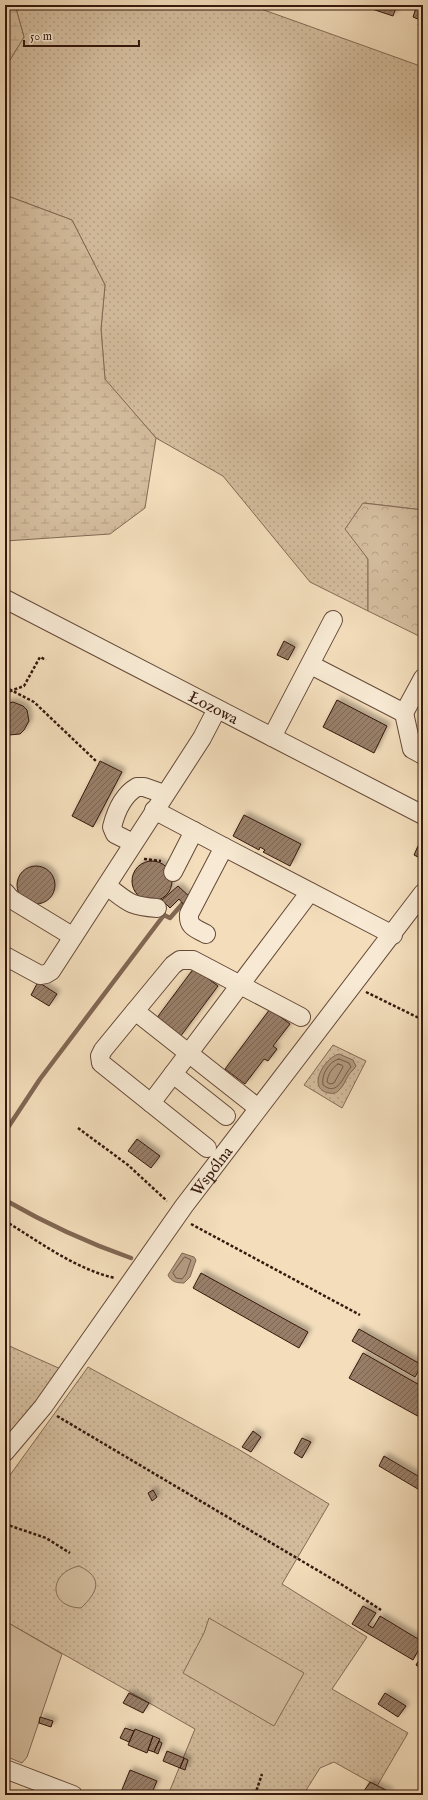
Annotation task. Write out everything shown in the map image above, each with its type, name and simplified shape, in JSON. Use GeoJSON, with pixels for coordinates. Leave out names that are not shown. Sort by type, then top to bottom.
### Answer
{"type":"FeatureCollection","features":[{"type":"Feature","properties":{"kind":"street","name":"Łozowa"},"geometry":{"type":"LineString","coordinates":[[5,599],[423,815]]}},
{"type":"Feature","properties":{"kind":"street"},"geometry":{"type":"LineString","coordinates":[[272,737],[334,620]]}},
{"type":"Feature","properties":{"kind":"street"},"geometry":{"type":"LineString","coordinates":[[311,665],[404,713]]}},
{"type":"Feature","properties":{"kind":"street"},"geometry":{"type":"LineString","coordinates":[[423,678],[404,713],[412,749],[423,755]]}},
{"type":"Feature","properties":{"kind":"street"},"geometry":{"type":"LineString","coordinates":[[5,956],[40,975],[51,971],[72,936],[107,886],[164,794],[202,738],[217,709]]}},
{"type":"Feature","properties":{"kind":"street"},"geometry":{"type":"LineString","coordinates":[[133,843],[115,834],[112,827],[114,817],[124,798],[137,787],[144,786],[164,794]]}},
{"type":"Feature","properties":{"kind":"street"},"geometry":{"type":"LineString","coordinates":[[154,810],[393,935]]}},
{"type":"Feature","properties":{"kind":"street"},"geometry":{"type":"LineString","coordinates":[[169,866],[194,831]]}},
{"type":"Feature","properties":{"kind":"street"},"geometry":{"type":"LineString","coordinates":[[206,934],[193,927],[189,921],[189,914],[224,847]]}},
{"type":"Feature","properties":{"kind":"street"},"geometry":{"type":"LineString","coordinates":[[107,886],[131,904],[138,907],[157,908]]}},
{"type":"Feature","properties":{"kind":"street"},"geometry":{"type":"LineString","coordinates":[[5,892],[11,899],[72,936]]}},
{"type":"Feature","properties":{"kind":"street"},"geometry":{"type":"LineString","coordinates":[[151,1103],[310,892]]}},
{"type":"Feature","properties":{"kind":"street","name":"Wspólna"},"geometry":{"type":"LineString","coordinates":[[5,1452],[43,1407],[180,1213],[258,1108],[393,935],[423,893]]}},
{"type":"Feature","properties":{"kind":"street"},"geometry":{"type":"LineString","coordinates":[[207,1148],[101,1063],[100,1056],[103,1050],[173,965],[180,960],[193,960],[301,1017]]}},
{"type":"Feature","properties":{"kind":"street"},"geometry":{"type":"LineString","coordinates":[[135,1011],[258,1108]]}},
{"type":"Feature","properties":{"kind":"street"},"geometry":{"type":"LineString","coordinates":[[173,1074],[226,1116]]}},
{"type":"Feature","properties":{"kind":"street"},"geometry":{"type":"LineString","coordinates":[[5,1769],[73,1795]]}},
{"type":"Feature","properties":{"kind":"path"},"geometry":{"type":"LineString","coordinates":[[5,693],[24,686],[40,657],[46,660]]}},
{"type":"Feature","properties":{"kind":"path"},"geometry":{"type":"LineString","coordinates":[[5,687],[34,702],[97,762]]}},
{"type":"Feature","properties":{"kind":"path"},"geometry":{"type":"LineString","coordinates":[[139,863],[145,858],[169,866]]}},
{"type":"Feature","properties":{"kind":"path"},"geometry":{"type":"LineString","coordinates":[[354,984],[423,1020]]}},
{"type":"Feature","properties":{"kind":"path"},"geometry":{"type":"LineString","coordinates":[[78,1128],[128,1165],[180,1213],[201,1230],[360,1315]]}},
{"type":"Feature","properties":{"kind":"path"},"geometry":{"type":"LineString","coordinates":[[5,1221],[65,1258],[101,1274],[122,1278],[133,1278]]}},
{"type":"Feature","properties":{"kind":"path"},"geometry":{"type":"LineString","coordinates":[[43,1407],[381,1610]]}},
{"type":"Feature","properties":{"kind":"path"},"geometry":{"type":"LineString","coordinates":[[5,1524],[46,1538],[70,1553]]}},
{"type":"Feature","properties":{"kind":"path"},"geometry":{"type":"LineString","coordinates":[[255,1795],[262,1774]]}},
{"type":"Feature","properties":{"kind":"green space"},"geometry":{"type":"Polygon","coordinates":[[[5,5],[15,5],[24,37],[5,68],[5,5]]]}},
{"type":"Feature","properties":{"kind":"green space"},"geometry":{"type":"Polygon","coordinates":[[[15,5],[250,5],[423,67],[423,510],[364,503],[368,559],[368,611],[310,582],[223,476],[156,438],[105,380],[101,329],[105,285],[72,220],[5,195],[5,68],[24,37],[15,5]]]}},
{"type":"Feature","properties":{"kind":"green space"},"geometry":{"type":"Polygon","coordinates":[[[5,195],[72,220],[105,285],[101,329],[105,379],[156,438],[145,508],[110,534],[5,541],[5,195]]]}},
{"type":"Feature","properties":{"kind":"green space"},"geometry":{"type":"Polygon","coordinates":[[[363,503],[423,510],[423,638],[368,611],[368,559],[345,529],[363,503]]]}},
{"type":"Feature","properties":{"kind":"green space"},"geometry":{"type":"Polygon","coordinates":[[[333,1045],[366,1061],[342,1108],[304,1085],[333,1045]]]}},
{"type":"Feature","properties":{"kind":"green space"},"geometry":{"type":"Polygon","coordinates":[[[5,1344],[63,1370],[5,1439],[5,1344]]]}},
{"type":"Feature","properties":{"kind":"green space"},"geometry":{"type":"Polygon","coordinates":[[[88,1367],[238,1449],[329,1504],[282,1584],[367,1637],[332,1689],[408,1733],[377,1786],[334,1762],[320,1768],[305,1792],[310,1795],[168,1795],[195,1729],[5,1621],[5,1482],[88,1367]]]}},
{"type":"Feature","properties":{"kind":"green space"},"geometry":{"type":"Polygon","coordinates":[[[79,1566],[92,1575],[96,1586],[87,1602],[81,1608],[70,1606],[62,1602],[56,1589],[57,1582],[62,1575],[79,1566]]]}},
{"type":"Feature","properties":{"kind":"green space"},"geometry":{"type":"Polygon","coordinates":[[[209,1618],[304,1673],[274,1726],[183,1673],[204,1633],[209,1618]]]}},
{"type":"Feature","properties":{"kind":"green space"},"geometry":{"type":"Polygon","coordinates":[[[5,1621],[62,1654],[27,1757],[22,1763],[5,1756],[5,1621]]]}},
{"type":"Feature","properties":{"kind":"water"},"geometry":{"type":"Polygon","coordinates":[[[339,1054],[353,1060],[356,1066],[339,1090],[335,1093],[329,1093],[322,1090],[319,1086],[318,1080],[323,1067],[328,1061],[339,1054]]]}},
{"type":"Feature","properties":{"kind":"water"},"geometry":{"type":"Polygon","coordinates":[[[182,1253],[194,1257],[196,1260],[190,1277],[184,1283],[179,1283],[174,1282],[168,1275],[182,1253]]]}},
{"type":"Feature","properties":{"kind":"building"},"geometry":{"type":"Polygon","coordinates":[[[373,5],[397,5],[393,16],[372,9],[373,5]]]}},
{"type":"Feature","properties":{"kind":"building"},"geometry":{"type":"Polygon","coordinates":[[[417,5],[423,5],[423,27],[418,25],[420,20],[413,17],[417,5]]]}},
{"type":"Feature","properties":{"kind":"building"},"geometry":{"type":"Polygon","coordinates":[[[284,641],[295,647],[288,660],[277,655],[284,641]]]}},
{"type":"Feature","properties":{"kind":"building"},"geometry":{"type":"Polygon","coordinates":[[[337,700],[387,726],[374,753],[323,727],[337,700]]]}},
{"type":"Feature","properties":{"kind":"building"},"geometry":{"type":"Polygon","coordinates":[[[13,702],[23,706],[27,710],[29,721],[20,734],[9,735],[5,734],[5,704],[13,702]]]}},
{"type":"Feature","properties":{"kind":"building"},"geometry":{"type":"Polygon","coordinates":[[[100,761],[122,772],[93,827],[72,816],[100,761]]]}},
{"type":"Feature","properties":{"kind":"building"},"geometry":{"type":"Polygon","coordinates":[[[244,815],[301,844],[290,866],[263,852],[265,850],[260,847],[259,850],[233,836],[244,815]]]}},
{"type":"Feature","properties":{"kind":"building"},"geometry":{"type":"Polygon","coordinates":[[[418,846],[423,848],[420,858],[414,855],[418,846]]]}},
{"type":"Feature","properties":{"kind":"building"},"geometry":{"type":"Polygon","coordinates":[[[156,861],[163,864],[169,870],[172,881],[171,889],[163,898],[156,901],[148,901],[141,898],[133,889],[132,877],[135,870],[144,862],[156,861]]]}},
{"type":"Feature","properties":{"kind":"building"},"geometry":{"type":"Polygon","coordinates":[[[36,866],[46,869],[52,875],[55,885],[52,895],[46,901],[36,904],[26,901],[20,895],[17,885],[20,875],[26,869],[36,866]]]}},
{"type":"Feature","properties":{"kind":"building"},"geometry":{"type":"Polygon","coordinates":[[[178,886],[191,898],[184,905],[179,899],[170,908],[162,900],[178,886]]]}},
{"type":"Feature","properties":{"kind":"building"},"geometry":{"type":"Polygon","coordinates":[[[194,968],[218,986],[180,1037],[156,1019],[194,968]]]}},
{"type":"Feature","properties":{"kind":"building"},"geometry":{"type":"Polygon","coordinates":[[[38,982],[57,994],[49,1006],[31,995],[38,982]]]}},
{"type":"Feature","properties":{"kind":"building"},"geometry":{"type":"Polygon","coordinates":[[[270,1009],[290,1024],[273,1046],[277,1049],[268,1061],[264,1059],[245,1084],[225,1069],[270,1009]]]}},
{"type":"Feature","properties":{"kind":"building"},"geometry":{"type":"Polygon","coordinates":[[[137,1139],[160,1156],[151,1168],[128,1151],[137,1139]]]}},
{"type":"Feature","properties":{"kind":"building"},"geometry":{"type":"Polygon","coordinates":[[[201,1273],[308,1332],[299,1348],[193,1288],[201,1273]]]}},
{"type":"Feature","properties":{"kind":"building"},"geometry":{"type":"Polygon","coordinates":[[[359,1329],[422,1365],[415,1377],[352,1341],[359,1329]]]}},
{"type":"Feature","properties":{"kind":"building"},"geometry":{"type":"Polygon","coordinates":[[[363,1353],[423,1387],[423,1419],[349,1378],[363,1353]]]}},
{"type":"Feature","properties":{"kind":"building"},"geometry":{"type":"Polygon","coordinates":[[[253,1431],[261,1437],[251,1452],[242,1447],[253,1431]]]}},
{"type":"Feature","properties":{"kind":"building"},"geometry":{"type":"Polygon","coordinates":[[[302,1438],[311,1442],[302,1458],[294,1453],[302,1438]]]}},
{"type":"Feature","properties":{"kind":"building"},"geometry":{"type":"Polygon","coordinates":[[[384,1456],[423,1479],[423,1492],[379,1466],[384,1456]]]}},
{"type":"Feature","properties":{"kind":"building"},"geometry":{"type":"Polygon","coordinates":[[[153,1490],[157,1497],[152,1501],[148,1493],[153,1490]]]}},
{"type":"Feature","properties":{"kind":"building"},"geometry":{"type":"Polygon","coordinates":[[[363,1606],[376,1613],[368,1625],[373,1628],[380,1616],[423,1642],[413,1660],[352,1624],[363,1606]]]}},
{"type":"Feature","properties":{"kind":"building"},"geometry":{"type":"Polygon","coordinates":[[[423,1653],[423,1670],[416,1665],[423,1653]]]}},
{"type":"Feature","properties":{"kind":"building"},"geometry":{"type":"Polygon","coordinates":[[[129,1693],[149,1703],[143,1713],[123,1703],[129,1693]]]}},
{"type":"Feature","properties":{"kind":"building"},"geometry":{"type":"Polygon","coordinates":[[[385,1693],[406,1706],[398,1717],[378,1704],[385,1693]]]}},
{"type":"Feature","properties":{"kind":"building"},"geometry":{"type":"Polygon","coordinates":[[[40,1717],[53,1721],[51,1727],[39,1723],[40,1717]]]}},
{"type":"Feature","properties":{"kind":"building"},"geometry":{"type":"Polygon","coordinates":[[[125,1728],[134,1731],[129,1742],[120,1738],[125,1728]]]}},
{"type":"Feature","properties":{"kind":"building"},"geometry":{"type":"Polygon","coordinates":[[[135,1729],[153,1736],[147,1753],[128,1745],[135,1729]]]}},
{"type":"Feature","properties":{"kind":"building"},"geometry":{"type":"Polygon","coordinates":[[[153,1736],[160,1739],[154,1752],[148,1750],[153,1736]]]}},
{"type":"Feature","properties":{"kind":"building"},"geometry":{"type":"Polygon","coordinates":[[[159,1741],[162,1743],[158,1754],[154,1752],[159,1741]]]}},
{"type":"Feature","properties":{"kind":"building"},"geometry":{"type":"Polygon","coordinates":[[[167,1751],[184,1758],[180,1768],[163,1761],[167,1751]]]}},
{"type":"Feature","properties":{"kind":"building"},"geometry":{"type":"Polygon","coordinates":[[[184,1758],[188,1760],[185,1770],[180,1768],[184,1758]]]}},
{"type":"Feature","properties":{"kind":"building"},"geometry":{"type":"Polygon","coordinates":[[[130,1770],[157,1781],[151,1795],[129,1795],[121,1792],[130,1770]]]}},
{"type":"Feature","properties":{"kind":"building"},"geometry":{"type":"Polygon","coordinates":[[[370,1782],[390,1792],[388,1795],[370,1795],[364,1791],[370,1782]]]}},
{"type":"Feature","properties":{"kind":"waterway"},"geometry":{"type":"LineString","coordinates":[[5,1132],[40,1079],[164,915],[170,918],[183,903]]}},
{"type":"Feature","properties":{"kind":"waterway"},"geometry":{"type":"LineString","coordinates":[[5,1200],[67,1232],[131,1258]]}}]}
